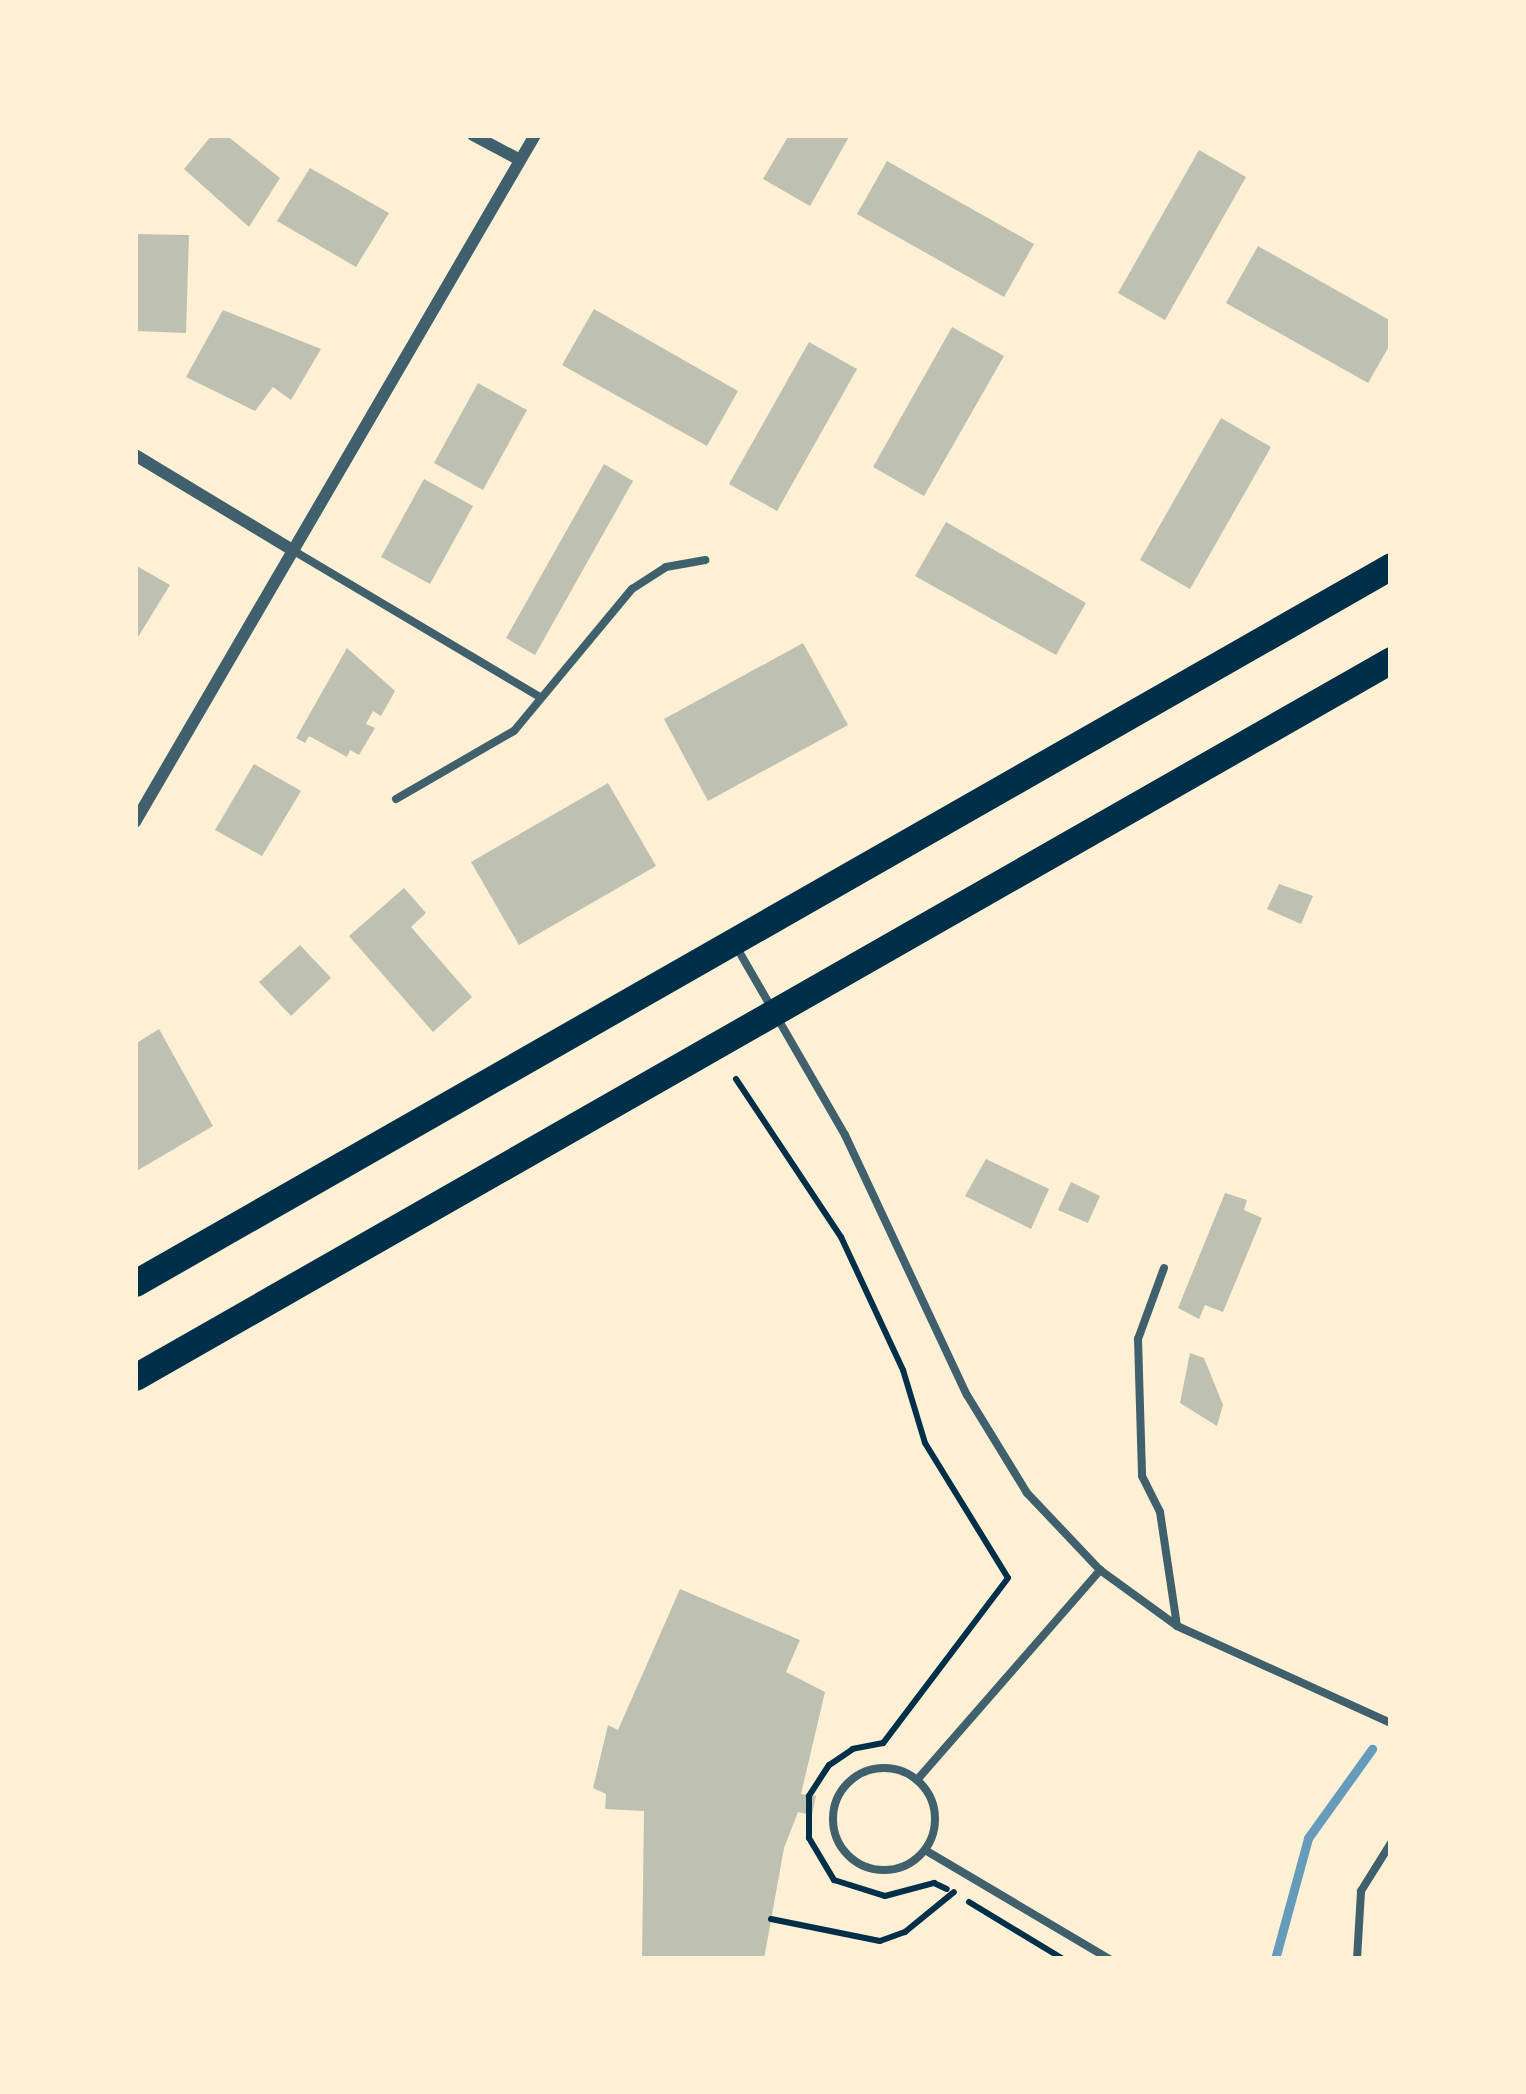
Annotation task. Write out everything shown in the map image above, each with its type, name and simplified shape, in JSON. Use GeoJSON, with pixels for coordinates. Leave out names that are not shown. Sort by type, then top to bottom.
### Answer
{"type":"FeatureCollection","features":[{"type":"Feature","properties":{"kind":"main road"},"geometry":{"type":"LineString","coordinates":[[135,1283],[1391,566]]}},
{"type":"Feature","properties":{"kind":"main road"},"geometry":{"type":"LineString","coordinates":[[135,1377],[1391,660]]}},
{"type":"Feature","properties":{"kind":"street"},"geometry":{"type":"LineString","coordinates":[[472,135],[520,160]]}},
{"type":"Feature","properties":{"kind":"street"},"geometry":{"type":"LineString","coordinates":[[135,822],[535,135]]}},
{"type":"Feature","properties":{"kind":"street"},"geometry":{"type":"LineString","coordinates":[[135,455],[294,551]]}},
{"type":"Feature","properties":{"kind":"lane"},"geometry":{"type":"LineString","coordinates":[[294,551],[538,696]]}},
{"type":"Feature","properties":{"kind":"lane"},"geometry":{"type":"LineString","coordinates":[[396,799],[514,731],[538,696],[632,589],[666,567],[705,560]]}},
{"type":"Feature","properties":{"kind":"lane"},"geometry":{"type":"LineString","coordinates":[[733,941],[845,1135],[1006,1463],[1100,1570],[1177,1626],[1391,1723]]}},
{"type":"Feature","properties":{"kind":"lane"},"geometry":{"type":"LineString","coordinates":[[1165,1268],[1138,1339],[1142,1476],[1160,1512],[1177,1626]]}},
{"type":"Feature","properties":{"kind":"lane"},"geometry":{"type":"LineString","coordinates":[[917,1780],[1100,1570]]}},
{"type":"Feature","properties":{"kind":"lane"},"geometry":{"type":"LineString","coordinates":[[868,1770],[917,1780],[935,1814],[925,1850],[896,1869],[862,1865],[833,1824],[841,1791],[868,1770]]}},
{"type":"Feature","properties":{"kind":"lane"},"geometry":{"type":"LineString","coordinates":[[1358,1959],[1361,1891],[1391,1843]]}},
{"type":"Feature","properties":{"kind":"lane"},"geometry":{"type":"LineString","coordinates":[[925,1850],[1109,1959]]}},
{"type":"Feature","properties":{"kind":"path"},"geometry":{"type":"LineString","coordinates":[[736,1078],[841,1237],[903,1370],[925,1443],[1008,1579],[883,1743],[829,1765],[808,1796],[809,1838],[834,1880],[885,1896],[934,1883],[1063,1959]]}},
{"type":"Feature","properties":{"kind":"path"},"geometry":{"type":"LineString","coordinates":[[771,1919],[880,1941],[905,1932],[954,1892]]}},
{"type":"Feature","properties":{"kind":"building"},"geometry":{"type":"Polygon","coordinates":[[[212,135],[226,135],[280,178],[249,227],[184,169],[212,135]]]}},
{"type":"Feature","properties":{"kind":"building"},"geometry":{"type":"Polygon","coordinates":[[[789,135],[850,135],[810,206],[763,179],[789,135]]]}},
{"type":"Feature","properties":{"kind":"building"},"geometry":{"type":"Polygon","coordinates":[[[1199,150],[1246,177],[1165,320],[1118,293],[1199,150]]]}},
{"type":"Feature","properties":{"kind":"building"},"geometry":{"type":"Polygon","coordinates":[[[887,161],[1034,244],[1004,297],[857,214],[887,161]]]}},
{"type":"Feature","properties":{"kind":"building"},"geometry":{"type":"Polygon","coordinates":[[[310,168],[389,213],[356,267],[277,221],[310,168]]]}},
{"type":"Feature","properties":{"kind":"building"},"geometry":{"type":"Polygon","coordinates":[[[135,234],[189,235],[186,333],[135,331],[135,234]]]}},
{"type":"Feature","properties":{"kind":"building"},"geometry":{"type":"Polygon","coordinates":[[[1258,246],[1391,321],[1391,343],[1368,383],[1226,303],[1258,246]]]}},
{"type":"Feature","properties":{"kind":"building"},"geometry":{"type":"Polygon","coordinates":[[[594,309],[738,391],[707,446],[562,365],[594,309]]]}},
{"type":"Feature","properties":{"kind":"building"},"geometry":{"type":"Polygon","coordinates":[[[223,310],[321,349],[291,400],[273,387],[255,411],[186,377],[223,310]]]}},
{"type":"Feature","properties":{"kind":"building"},"geometry":{"type":"Polygon","coordinates":[[[952,327],[1004,356],[924,496],[873,467],[952,327]]]}},
{"type":"Feature","properties":{"kind":"building"},"geometry":{"type":"Polygon","coordinates":[[[809,342],[857,369],[777,511],[729,484],[809,342]]]}},
{"type":"Feature","properties":{"kind":"building"},"geometry":{"type":"Polygon","coordinates":[[[478,383],[527,410],[483,490],[434,463],[478,383]]]}},
{"type":"Feature","properties":{"kind":"building"},"geometry":{"type":"Polygon","coordinates":[[[1221,418],[1271,447],[1190,589],[1140,560],[1221,418]]]}},
{"type":"Feature","properties":{"kind":"building"},"geometry":{"type":"Polygon","coordinates":[[[604,464],[633,481],[535,655],[506,638],[604,464]]]}},
{"type":"Feature","properties":{"kind":"building"},"geometry":{"type":"Polygon","coordinates":[[[424,479],[473,506],[430,584],[381,557],[424,479]]]}},
{"type":"Feature","properties":{"kind":"building"},"geometry":{"type":"Polygon","coordinates":[[[946,522],[1086,603],[1056,655],[915,576],[946,522]]]}},
{"type":"Feature","properties":{"kind":"building"},"geometry":{"type":"Polygon","coordinates":[[[135,565],[170,585],[135,642],[135,565]]]}},
{"type":"Feature","properties":{"kind":"building"},"geometry":{"type":"Polygon","coordinates":[[[803,643],[848,725],[708,801],[664,719],[803,643]]]}},
{"type":"Feature","properties":{"kind":"building"},"geometry":{"type":"Polygon","coordinates":[[[347,648],[395,691],[381,716],[373,711],[366,724],[375,728],[359,755],[350,750],[347,757],[309,736],[305,743],[296,738],[347,648]]]}},
{"type":"Feature","properties":{"kind":"building"},"geometry":{"type":"Polygon","coordinates":[[[254,764],[301,791],[262,856],[215,830],[254,764]]]}},
{"type":"Feature","properties":{"kind":"building"},"geometry":{"type":"Polygon","coordinates":[[[608,783],[656,866],[519,945],[471,862],[608,783]]]}},
{"type":"Feature","properties":{"kind":"building"},"geometry":{"type":"Polygon","coordinates":[[[1279,884],[1313,896],[1301,924],[1267,909],[1279,884]]]}},
{"type":"Feature","properties":{"kind":"building"},"geometry":{"type":"Polygon","coordinates":[[[404,888],[426,913],[411,927],[472,997],[433,1032],[349,936],[404,888]]]}},
{"type":"Feature","properties":{"kind":"building"},"geometry":{"type":"Polygon","coordinates":[[[300,945],[331,978],[291,1016],[259,982],[300,945]]]}},
{"type":"Feature","properties":{"kind":"building"},"geometry":{"type":"Polygon","coordinates":[[[159,1029],[213,1126],[135,1172],[135,1044],[159,1029]]]}},
{"type":"Feature","properties":{"kind":"building"},"geometry":{"type":"Polygon","coordinates":[[[986,1159],[1049,1189],[1031,1229],[965,1196],[986,1159]]]}},
{"type":"Feature","properties":{"kind":"building"},"geometry":{"type":"Polygon","coordinates":[[[1071,1182],[1100,1196],[1088,1223],[1058,1210],[1071,1182]]]}},
{"type":"Feature","properties":{"kind":"building"},"geometry":{"type":"Polygon","coordinates":[[[1225,1193],[1247,1200],[1244,1210],[1262,1218],[1223,1312],[1205,1305],[1199,1319],[1178,1308],[1225,1193]]]}},
{"type":"Feature","properties":{"kind":"building"},"geometry":{"type":"Polygon","coordinates":[[[1190,1353],[1204,1358],[1223,1405],[1217,1426],[1180,1403],[1190,1353]]]}},
{"type":"Feature","properties":{"kind":"building"},"geometry":{"type":"Polygon","coordinates":[[[680,1589],[800,1640],[786,1672],[825,1692],[801,1794],[816,1796],[812,1815],[798,1812],[784,1848],[764,1959],[642,1959],[644,1811],[605,1809],[606,1794],[593,1788],[608,1725],[618,1730],[680,1589]]]}},
{"type":"Feature","properties":{"kind":"waterway"},"geometry":{"type":"LineString","coordinates":[[1275,1959],[1308,1838],[1372,1749]]}}]}
